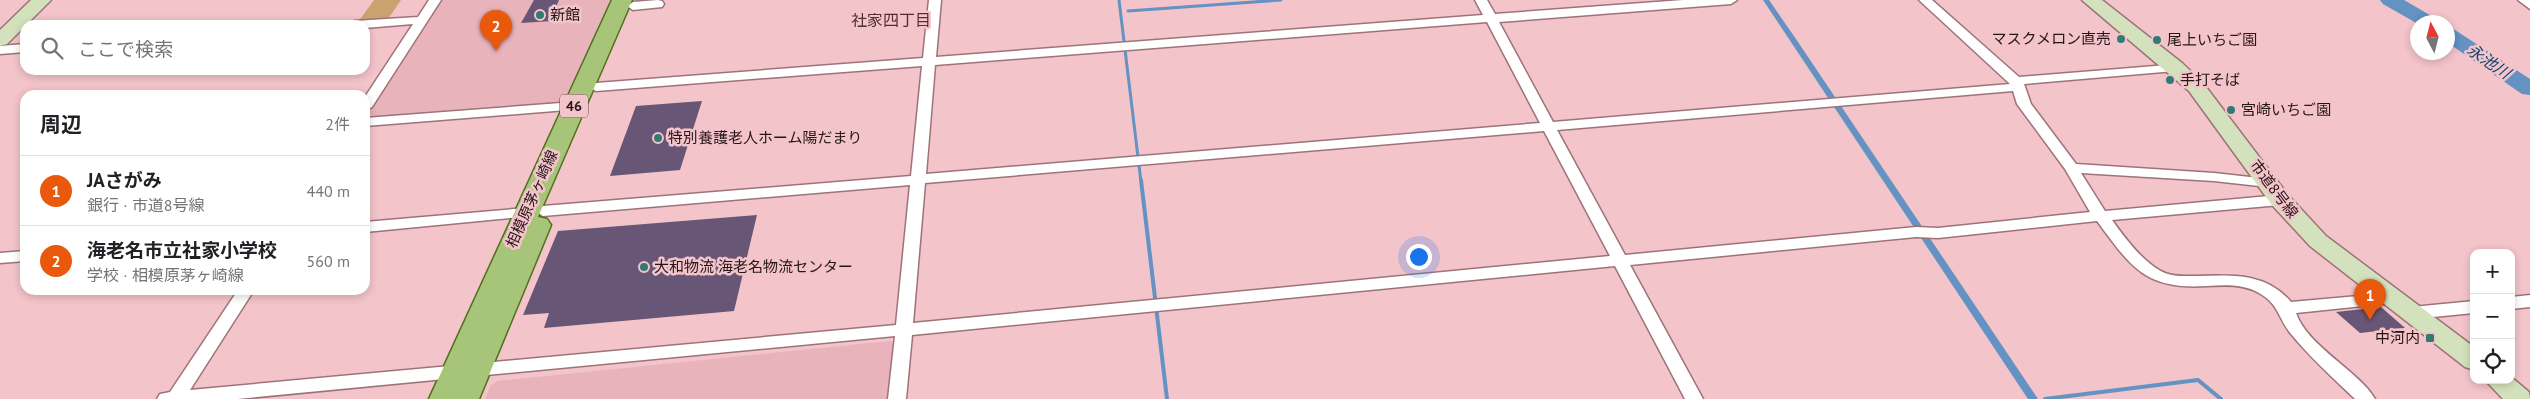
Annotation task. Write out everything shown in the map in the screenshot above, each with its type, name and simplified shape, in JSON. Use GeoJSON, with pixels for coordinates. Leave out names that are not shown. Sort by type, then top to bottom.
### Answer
{"type":"FeatureCollection","features":[{"type":"Feature","properties":{"kind":"main road","name":"相模原茅ヶ崎線"},"geometry":{"type":"LineString","coordinates":[[534,212],[596,87],[630,2]]}},
{"type":"Feature","properties":{"kind":"main road","name":"相模原茅ヶ崎線"},"geometry":{"type":"LineString","coordinates":[[459,386],[524,262],[534,212],[574,106],[630,2]]}},
{"type":"Feature","properties":{"kind":"street"},"geometry":{"type":"LineString","coordinates":[[21,20],[42,0]]}},
{"type":"Feature","properties":{"kind":"street"},"geometry":{"type":"LineString","coordinates":[[370,98],[435,0]]}},
{"type":"Feature","properties":{"kind":"street"},"geometry":{"type":"LineString","coordinates":[[897,399],[902,331],[931,61],[935,0]]}},
{"type":"Feature","properties":{"kind":"street"},"geometry":{"type":"LineString","coordinates":[[1481,0],[1694,399]]}},
{"type":"Feature","properties":{"kind":"street"},"geometry":{"type":"LineString","coordinates":[[596,87],[1731,0]]}},
{"type":"Feature","properties":{"kind":"street"},"geometry":{"type":"LineString","coordinates":[[1925,0],[2017,84],[2024,104],[2072,168],[2075,180],[2100,216],[2154,275],[2172,280],[2244,281],[2264,289],[2287,308],[2289,321],[2300,334],[2366,399]]}},
{"type":"Feature","properties":{"kind":"street","name":"市道8号線"},"geometry":{"type":"LineString","coordinates":[[2091,0],[2175,67],[2202,95],[2274,192],[2318,241],[2470,358]]}},
{"type":"Feature","properties":{"kind":"street"},"geometry":{"type":"LineString","coordinates":[[2524,0],[2530,5]]}},
{"type":"Feature","properties":{"kind":"street"},"geometry":{"type":"LineString","coordinates":[[630,2],[658,4]]}},
{"type":"Feature","properties":{"kind":"street"},"geometry":{"type":"LineString","coordinates":[[370,24],[422,20]]}},
{"type":"Feature","properties":{"kind":"street"},"geometry":{"type":"LineString","coordinates":[[0,40],[20,21]]}},
{"type":"Feature","properties":{"kind":"street"},"geometry":{"type":"LineString","coordinates":[[0,50],[20,48]]}},
{"type":"Feature","properties":{"kind":"street"},"geometry":{"type":"LineString","coordinates":[[370,227],[1833,102],[2175,67]]}},
{"type":"Feature","properties":{"kind":"street"},"geometry":{"type":"LineString","coordinates":[[370,122],[574,106]]}},
{"type":"Feature","properties":{"kind":"street"},"geometry":{"type":"LineString","coordinates":[[2072,168],[2214,177],[2274,192]]}},
{"type":"Feature","properties":{"kind":"street"},"geometry":{"type":"LineString","coordinates":[[172,399],[459,386],[902,331],[1921,231],[1938,233],[2100,216],[2274,192]]}},
{"type":"Feature","properties":{"kind":"street"},"geometry":{"type":"LineString","coordinates":[[0,258],[20,256]]}},
{"type":"Feature","properties":{"kind":"street"},"geometry":{"type":"LineString","coordinates":[[172,399],[243,295]]}},
{"type":"Feature","properties":{"kind":"street"},"geometry":{"type":"LineString","coordinates":[[2287,308],[2392,298]]}},
{"type":"Feature","properties":{"kind":"street"},"geometry":{"type":"LineString","coordinates":[[2515,303],[2530,301]]}},
{"type":"Feature","properties":{"kind":"street"},"geometry":{"type":"LineString","coordinates":[[2412,313],[2470,307]]}},
{"type":"Feature","properties":{"kind":"street"},"geometry":{"type":"LineString","coordinates":[[2503,384],[2520,399]]}},
{"type":"Feature","properties":{"kind":"shaded area"},"geometry":{"type":"Polygon","coordinates":[[[374,0],[401,0],[388,19],[359,20],[374,0]]]}},
{"type":"Feature","properties":{"kind":"shaded area"},"geometry":{"type":"Polygon","coordinates":[[[439,0],[611,0],[563,103],[370,120],[370,106],[439,0]]]}},
{"type":"Feature","properties":{"kind":"shaded area"},"geometry":{"type":"Polygon","coordinates":[[[890,341],[894,344],[889,399],[485,399],[491,385],[498,381],[890,341]]]}},
{"type":"Feature","properties":{"kind":"water"},"geometry":{"type":"Polygon","coordinates":[[[1763,0],[1769,0],[1798,42],[2038,399],[2028,399],[1763,0]]]}},
{"type":"Feature","properties":{"kind":"building","name":"新館"},"geometry":{"type":"Polygon","coordinates":[[[534,0],[559,0],[556,7],[560,6],[553,21],[521,23],[534,0]]]}},
{"type":"Feature","properties":{"kind":"building","name":"特別養護老人ホーム陽だまり"},"geometry":{"type":"Polygon","coordinates":[[[702,101],[680,170],[610,176],[636,106],[702,101]]]}},
{"type":"Feature","properties":{"kind":"building","name":"大和物流 海老名物流センター"},"geometry":{"type":"Polygon","coordinates":[[[757,215],[734,311],[544,328],[549,313],[523,315],[558,231],[757,215]]]}},
{"type":"Feature","properties":{"kind":"building"},"geometry":{"type":"Polygon","coordinates":[[[2381,307],[2405,328],[2360,333],[2336,312],[2381,307]]]}},
{"type":"Feature","properties":{"kind":"waterway"},"geometry":{"type":"LineString","coordinates":[[1119,0],[1141,182]]}},
{"type":"Feature","properties":{"kind":"waterway"},"geometry":{"type":"LineString","coordinates":[[1128,11],[1281,0]]}},
{"type":"Feature","properties":{"kind":"waterway","name":"永池川"},"geometry":{"type":"LineString","coordinates":[[2390,0],[2416,15]]}},
{"type":"Feature","properties":{"kind":"waterway","name":"永池川"},"geometry":{"type":"LineString","coordinates":[[2455,39],[2530,89]]}},
{"type":"Feature","properties":{"kind":"waterway"},"geometry":{"type":"LineString","coordinates":[[1141,180],[1167,399]]}},
{"type":"Feature","properties":{"kind":"waterway"},"geometry":{"type":"LineString","coordinates":[[2045,399],[2198,380],[2221,399]]}},
{"type":"Feature","properties":{"kind":"place","name":"新館"},"geometry":{"type":"Point","coordinates":[540,15]}},
{"type":"Feature","properties":{"kind":"place","name":"マスクメロン直売"},"geometry":{"type":"Point","coordinates":[2121,39]}},
{"type":"Feature","properties":{"kind":"place","name":"尾上いちご園"},"geometry":{"type":"Point","coordinates":[2157,40]}},
{"type":"Feature","properties":{"kind":"place","name":"海老名市立社家小学校"},"geometry":{"type":"Point","coordinates":[496,51]}},
{"type":"Feature","properties":{"kind":"place","name":"手打そば"},"geometry":{"type":"Point","coordinates":[2170,80]}},
{"type":"Feature","properties":{"kind":"place","name":"宮崎いちご園"},"geometry":{"type":"Point","coordinates":[2231,110]}},
{"type":"Feature","properties":{"kind":"place","name":"特別養護老人ホーム陽だまり"},"geometry":{"type":"Point","coordinates":[658,138]}},
{"type":"Feature","properties":{"kind":"place","name":"大和物流 海老名物流センター"},"geometry":{"type":"Point","coordinates":[644,267]}},
{"type":"Feature","properties":{"kind":"place","name":"JAさがみ"},"geometry":{"type":"Point","coordinates":[2370,320]}},
{"type":"Feature","properties":{"kind":"place","name":"中河内"},"geometry":{"type":"Point","coordinates":[2430,338]}},
{"type":"Feature","properties":{"kind":"district","name":"社家四丁目"},"geometry":{"type":"Point","coordinates":[891,20]}}]}
